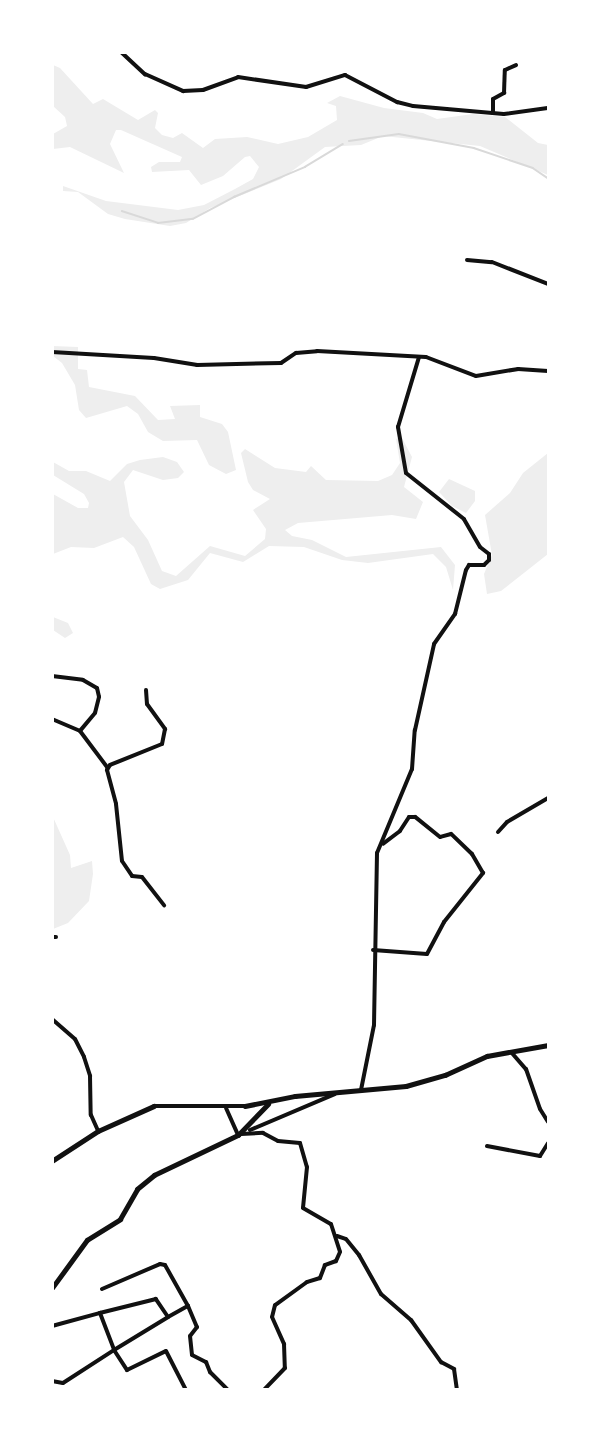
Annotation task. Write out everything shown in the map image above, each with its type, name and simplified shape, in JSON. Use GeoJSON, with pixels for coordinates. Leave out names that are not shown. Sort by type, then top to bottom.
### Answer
{"type":"FeatureCollection","features":[{"type":"Feature","properties":{"kind":"street"},"geometry":{"type":"LineString","coordinates":[[121,52],[145,74],[183,91],[203,90],[238,77],[306,87],[345,75],[403,104],[493,113],[549,108]]}},
{"type":"Feature","properties":{"kind":"street"},"geometry":{"type":"LineString","coordinates":[[493,113],[493,99],[504,93],[505,70],[516,65]]}},
{"type":"Feature","properties":{"kind":"street"},"geometry":{"type":"LineString","coordinates":[[467,260],[492,262],[549,284]]}},
{"type":"Feature","properties":{"kind":"street"},"geometry":{"type":"LineString","coordinates":[[52,352],[153,358],[197,365],[281,363],[296,354],[317,351],[418,357],[476,376],[518,369],[549,371]]}},
{"type":"Feature","properties":{"kind":"street"},"geometry":{"type":"LineString","coordinates":[[361,1090],[374,1031],[374,950],[380,846],[412,769],[415,730],[434,644],[455,614],[469,565],[484,565],[489,560],[489,554],[464,519],[406,473],[398,427],[418,357]]}},
{"type":"Feature","properties":{"kind":"street"},"geometry":{"type":"LineString","coordinates":[[52,676],[83,680],[97,688],[99,697],[95,713],[80,731]]}},
{"type":"Feature","properties":{"kind":"street"},"geometry":{"type":"LineString","coordinates":[[108,767],[162,744],[165,729],[147,704],[146,690]]}},
{"type":"Feature","properties":{"kind":"street"},"geometry":{"type":"LineString","coordinates":[[52,719],[80,731],[108,767],[122,861],[132,876],[142,877],[164,904]]}},
{"type":"Feature","properties":{"kind":"street"},"geometry":{"type":"LineString","coordinates":[[498,832],[507,822],[549,798]]}},
{"type":"Feature","properties":{"kind":"street"},"geometry":{"type":"LineString","coordinates":[[374,950],[427,954],[444,922],[483,873],[472,854],[452,834],[440,837],[415,818],[409,817],[400,831],[380,846]]}},
{"type":"Feature","properties":{"kind":"street"},"geometry":{"type":"LineString","coordinates":[[52,1019],[75,1039],[84,1057],[90,1076],[91,1115],[98,1131]]}},
{"type":"Feature","properties":{"kind":"street"},"geometry":{"type":"LineString","coordinates":[[52,1161],[98,1131],[154,1106],[226,1107],[268,1104],[295,1096],[335,1094],[424,1082],[472,1061],[549,1045]]}},
{"type":"Feature","properties":{"kind":"street"},"geometry":{"type":"LineString","coordinates":[[511,1052],[526,1069],[540,1109],[549,1122]]}},
{"type":"Feature","properties":{"kind":"street"},"geometry":{"type":"LineString","coordinates":[[52,1288],[87,1240],[120,1219],[137,1189],[154,1175],[238,1135],[335,1094]]}},
{"type":"Feature","properties":{"kind":"street"},"geometry":{"type":"LineString","coordinates":[[238,1135],[268,1104]]}},
{"type":"Feature","properties":{"kind":"street"},"geometry":{"type":"LineString","coordinates":[[226,1107],[238,1135]]}},
{"type":"Feature","properties":{"kind":"street"},"geometry":{"type":"LineString","coordinates":[[238,1135],[256,1132],[278,1141],[300,1143],[308,1167],[303,1208],[325,1219],[337,1236],[339,1257],[325,1265],[320,1278],[307,1282],[275,1305],[272,1317],[284,1344],[285,1368],[264,1389]]}},
{"type":"Feature","properties":{"kind":"street"},"geometry":{"type":"LineString","coordinates":[[487,1146],[540,1156],[549,1143]]}},
{"type":"Feature","properties":{"kind":"street"},"geometry":{"type":"LineString","coordinates":[[337,1236],[346,1239],[359,1255],[378,1283],[381,1294],[411,1320],[441,1362],[454,1369],[457,1389]]}},
{"type":"Feature","properties":{"kind":"street"},"geometry":{"type":"LineString","coordinates":[[102,1289],[160,1264],[165,1265],[197,1327],[190,1336],[192,1355],[206,1362],[210,1372],[228,1389]]}},
{"type":"Feature","properties":{"kind":"street"},"geometry":{"type":"LineString","coordinates":[[52,1326],[156,1299],[168,1317]]}},
{"type":"Feature","properties":{"kind":"street"},"geometry":{"type":"LineString","coordinates":[[52,1381],[63,1383],[188,1306]]}},
{"type":"Feature","properties":{"kind":"street"},"geometry":{"type":"LineString","coordinates":[[100,1313],[114,1350],[130,1371],[166,1351],[186,1389]]}},
{"type":"Feature","properties":{"kind":"street"},"geometry":{"type":"LineString","coordinates":[[52,1356],[52,1364]]}},
{"type":"Feature","properties":{"kind":"shaded area"},"geometry":{"type":"Polygon","coordinates":[[[53,65],[60,68],[93,104],[103,99],[138,120],[155,110],[158,113],[155,128],[162,135],[173,138],[182,133],[203,148],[215,139],[247,137],[278,144],[308,137],[337,120],[336,106],[327,103],[340,96],[384,108],[423,113],[437,119],[473,114],[505,117],[538,143],[548,145],[548,175],[480,146],[383,136],[361,145],[325,147],[281,179],[210,208],[186,223],[170,226],[125,219],[108,214],[78,192],[63,191],[63,186],[106,201],[178,210],[204,205],[235,189],[253,179],[259,167],[250,156],[245,157],[223,176],[201,185],[189,170],[152,172],[151,167],[159,162],[180,162],[182,157],[121,130],[116,130],[110,144],[124,173],[70,147],[53,149],[53,134],[67,126],[65,117],[53,106],[53,65]]]}},
{"type":"Feature","properties":{"kind":"shaded area"},"geometry":{"type":"Polygon","coordinates":[[[52,346],[78,347],[78,369],[87,370],[89,387],[135,396],[158,420],[175,419],[170,406],[200,405],[200,417],[222,424],[228,432],[236,470],[226,474],[209,465],[197,440],[163,441],[148,432],[138,414],[127,406],[86,418],[79,410],[75,385],[62,363],[53,356],[52,346]]]}},
{"type":"Feature","properties":{"kind":"shaded area"},"geometry":{"type":"Polygon","coordinates":[[[401,436],[412,457],[404,487],[423,502],[416,519],[392,515],[298,523],[285,530],[292,536],[312,540],[346,557],[441,547],[455,565],[453,590],[446,567],[433,554],[368,563],[342,560],[304,547],[269,546],[243,562],[210,553],[188,580],[160,589],[151,584],[134,547],[123,537],[94,548],[71,547],[53,554],[53,494],[78,508],[88,508],[89,503],[84,494],[53,475],[53,462],[69,471],[86,471],[110,481],[127,464],[140,460],[163,457],[177,462],[184,472],[178,478],[163,480],[133,470],[124,482],[130,516],[148,540],[162,571],[176,576],[210,546],[245,556],[265,539],[266,529],[253,510],[270,499],[253,490],[248,482],[241,453],[245,449],[275,468],[306,472],[311,466],[326,480],[378,481],[392,475],[400,463],[396,439],[401,436]]]}},
{"type":"Feature","properties":{"kind":"shaded area"},"geometry":{"type":"Polygon","coordinates":[[[548,453],[548,554],[501,591],[487,594],[484,574],[492,555],[485,515],[510,493],[523,473],[548,453]]]}},
{"type":"Feature","properties":{"kind":"shaded area"},"geometry":{"type":"Polygon","coordinates":[[[449,479],[475,491],[475,501],[466,513],[452,506],[439,492],[449,479]]]}},
{"type":"Feature","properties":{"kind":"shaded area"},"geometry":{"type":"Polygon","coordinates":[[[53,617],[68,623],[73,633],[65,638],[53,630],[53,617]]]}},
{"type":"Feature","properties":{"kind":"shaded area"},"geometry":{"type":"Polygon","coordinates":[[[53,817],[70,855],[71,868],[92,861],[93,874],[89,901],[68,923],[53,929],[53,817]]]}},
{"type":"Feature","properties":{"kind":"waterway"},"geometry":{"type":"LineString","coordinates":[[349,141],[399,134],[474,148],[533,168],[548,178]]}},
{"type":"Feature","properties":{"kind":"waterway"},"geometry":{"type":"LineString","coordinates":[[122,211],[158,223],[193,219],[234,197],[305,167],[343,144]]}}]}
